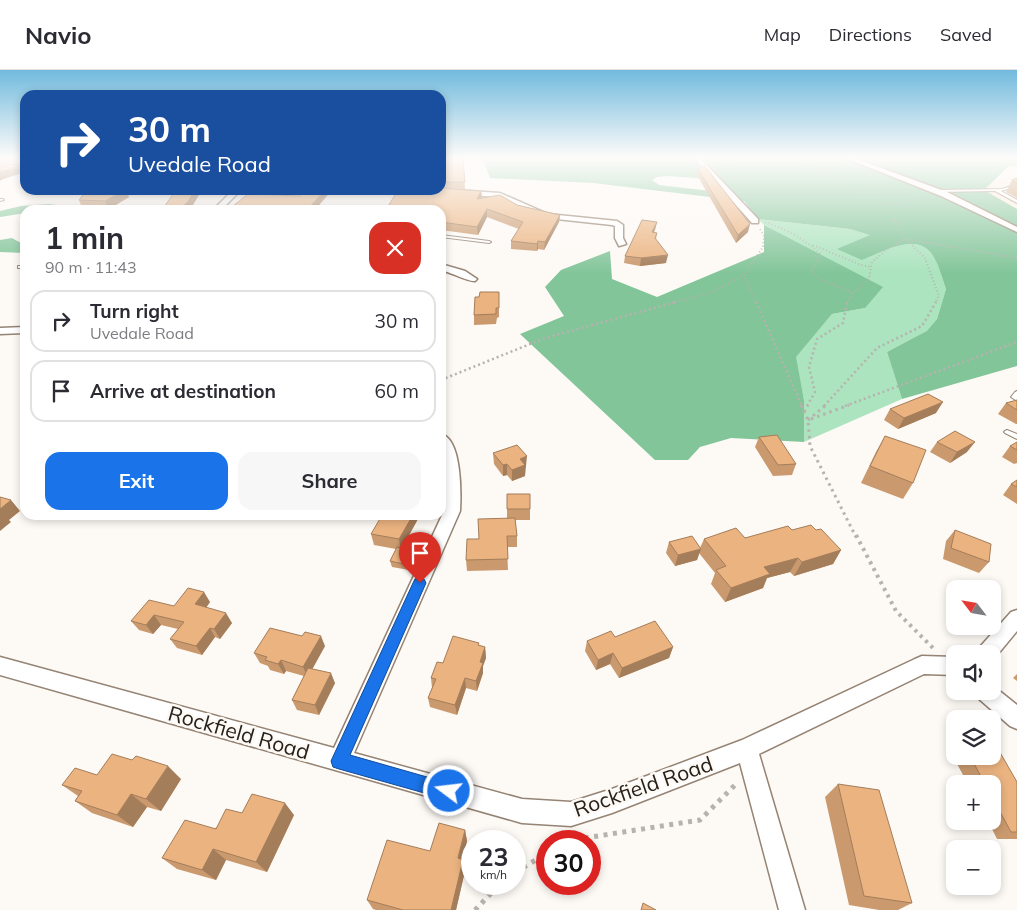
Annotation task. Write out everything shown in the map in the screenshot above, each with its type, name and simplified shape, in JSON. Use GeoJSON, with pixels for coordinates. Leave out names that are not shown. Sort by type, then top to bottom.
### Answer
{"type":"FeatureCollection","features":[{"type":"Feature","properties":{"kind":"street"},"geometry":{"type":"LineString","coordinates":[[505,196],[513,198],[536,213],[548,216],[597,219],[622,224],[619,238],[622,244]]}},
{"type":"Feature","properties":{"kind":"street"},"geometry":{"type":"LineString","coordinates":[[733,196],[755,221]]}},
{"type":"Feature","properties":{"kind":"street"},"geometry":{"type":"LineString","coordinates":[[949,196],[1017,230]]}},
{"type":"Feature","properties":{"kind":"street"},"geometry":{"type":"LineString","coordinates":[[446,268],[462,273],[472,279]]}},
{"type":"Feature","properties":{"kind":"street"},"geometry":{"type":"LineString","coordinates":[[0,331],[20,330]]}},
{"type":"Feature","properties":{"kind":"street"},"geometry":{"type":"LineString","coordinates":[[339,761],[452,512],[455,490],[450,453],[446,446]]}},
{"type":"Feature","properties":{"kind":"street"},"geometry":{"type":"LineString","coordinates":[[994,645],[1017,618]]}},
{"type":"Feature","properties":{"kind":"street","name":"Rockfield Road"},"geometry":{"type":"LineString","coordinates":[[0,666],[522,811],[571,814],[750,758],[922,665],[946,666]]}},
{"type":"Feature","properties":{"kind":"street"},"geometry":{"type":"LineString","coordinates":[[995,700],[1017,719]]}},
{"type":"Feature","properties":{"kind":"street"},"geometry":{"type":"LineString","coordinates":[[750,758],[792,910]]}},
{"type":"Feature","properties":{"kind":"lane"},"geometry":{"type":"LineString","coordinates":[[446,237],[488,242]]}},
{"type":"Feature","properties":{"kind":"lane"},"geometry":{"type":"LineString","coordinates":[[1017,393],[1014,397],[1017,399]]}},
{"type":"Feature","properties":{"kind":"lane"},"geometry":{"type":"LineString","coordinates":[[1008,432],[1017,437]]}},
{"type":"Feature","properties":{"kind":"path"},"geometry":{"type":"LineString","coordinates":[[808,420],[829,402],[877,348],[922,326],[940,296],[925,258],[906,239],[884,206],[867,196]]}},
{"type":"Feature","properties":{"kind":"path"},"geometry":{"type":"LineString","coordinates":[[884,206],[924,196]]}},
{"type":"Feature","properties":{"kind":"path"},"geometry":{"type":"LineString","coordinates":[[755,221],[775,225],[810,244],[861,266],[871,267]]}},
{"type":"Feature","properties":{"kind":"path"},"geometry":{"type":"LineString","coordinates":[[446,378],[545,338],[712,292],[744,276],[763,247],[764,236],[755,221]]}},
{"type":"Feature","properties":{"kind":"path"},"geometry":{"type":"LineString","coordinates":[[804,412],[815,392],[809,367],[817,339],[843,323],[846,303],[852,292],[869,278],[872,262],[890,247],[906,239],[1017,258]]}},
{"type":"Feature","properties":{"kind":"path"},"geometry":{"type":"LineString","coordinates":[[810,244],[821,254],[812,271],[821,280],[852,292]]}},
{"type":"Feature","properties":{"kind":"path"},"geometry":{"type":"LineString","coordinates":[[744,276],[808,420],[810,446],[896,611],[934,649]]}},
{"type":"Feature","properties":{"kind":"path"},"geometry":{"type":"LineString","coordinates":[[808,420],[1017,342]]}},
{"type":"Feature","properties":{"kind":"path"},"geometry":{"type":"LineString","coordinates":[[601,834],[700,820],[750,758]]}},
{"type":"Feature","properties":{"kind":"path"},"geometry":{"type":"LineString","coordinates":[[475,910],[489,895]]}},
{"type":"Feature","properties":{"kind":"shaded area"},"geometry":{"type":"Polygon","coordinates":[[[980,196],[1017,196],[1017,219],[980,196]]]}},
{"type":"Feature","properties":{"kind":"green space"},"geometry":{"type":"Polygon","coordinates":[[[704,196],[995,196],[1017,209],[1017,366],[902,399],[887,352],[927,331],[937,319],[946,289],[940,270],[931,253],[924,247],[916,244],[907,244],[888,249],[862,260],[837,249],[870,235],[850,229],[758,219],[744,201],[704,196]]]}},
{"type":"Feature","properties":{"kind":"green space"},"geometry":{"type":"Polygon","coordinates":[[[20,206],[20,214],[0,217],[0,211],[20,206]]]}},
{"type":"Feature","properties":{"kind":"green space"},"geometry":{"type":"Polygon","coordinates":[[[758,219],[850,229],[872,235],[862,260],[888,249],[907,244],[916,244],[924,247],[931,253],[938,265],[946,289],[937,319],[927,332],[887,352],[902,399],[804,442],[804,400],[795,357],[832,314],[865,308],[851,272],[764,225],[758,219]]]}},
{"type":"Feature","properties":{"kind":"green space"},"geometry":{"type":"Polygon","coordinates":[[[764,225],[883,287],[865,308],[832,314],[796,357],[804,400],[804,442],[731,438],[700,447],[688,460],[655,460],[520,334],[564,316],[545,287],[561,270],[610,251],[612,279],[657,297],[764,252],[764,225]]]}},
{"type":"Feature","properties":{"kind":"green space"},"geometry":{"type":"Polygon","coordinates":[[[12,238],[20,242],[20,253],[0,252],[0,240],[12,238]]]}},
{"type":"Feature","properties":{"kind":"building"},"geometry":{"type":"Polygon","coordinates":[[[82,196],[114,196],[105,201],[79,200],[82,196]]]}},
{"type":"Feature","properties":{"kind":"building"},"geometry":{"type":"Polygon","coordinates":[[[172,196],[191,196],[184,205],[166,205],[172,196]]]}},
{"type":"Feature","properties":{"kind":"building"},"geometry":{"type":"Polygon","coordinates":[[[245,196],[319,196],[312,205],[234,205],[245,196]]]}},
{"type":"Feature","properties":{"kind":"building"},"geometry":{"type":"Polygon","coordinates":[[[394,196],[478,196],[477,199],[502,196],[517,205],[560,215],[545,242],[538,241],[537,244],[511,241],[523,222],[487,209],[477,227],[446,223],[446,205],[389,205],[394,196]]]}},
{"type":"Feature","properties":{"kind":"building"},"geometry":{"type":"Polygon","coordinates":[[[714,196],[728,196],[750,224],[738,235],[714,196]]]}},
{"type":"Feature","properties":{"kind":"building"},"geometry":{"type":"Polygon","coordinates":[[[642,220],[657,222],[652,232],[657,233],[655,238],[668,255],[641,258],[625,256],[642,220]]]}},
{"type":"Feature","properties":{"kind":"building"},"geometry":{"type":"Polygon","coordinates":[[[480,292],[499,292],[499,308],[496,308],[496,314],[474,315],[475,297],[479,297],[480,292]]]}},
{"type":"Feature","properties":{"kind":"building"},"geometry":{"type":"Polygon","coordinates":[[[928,394],[943,402],[904,418],[890,409],[928,394]]]}},
{"type":"Feature","properties":{"kind":"building"},"geometry":{"type":"Polygon","coordinates":[[[1017,400],[1017,410],[1006,403],[1017,400]]]}},
{"type":"Feature","properties":{"kind":"building"},"geometry":{"type":"Polygon","coordinates":[[[955,431],[975,442],[957,452],[937,442],[955,431]]]}},
{"type":"Feature","properties":{"kind":"building"},"geometry":{"type":"Polygon","coordinates":[[[777,435],[796,464],[778,465],[759,437],[777,435]]]}},
{"type":"Feature","properties":{"kind":"building"},"geometry":{"type":"Polygon","coordinates":[[[885,436],[926,450],[913,483],[870,466],[885,436]]]}},
{"type":"Feature","properties":{"kind":"building"},"geometry":{"type":"Polygon","coordinates":[[[1017,442],[1017,450],[1010,446],[1017,442]]]}},
{"type":"Feature","properties":{"kind":"building"},"geometry":{"type":"Polygon","coordinates":[[[517,445],[527,456],[520,459],[525,465],[512,470],[507,464],[503,465],[493,453],[517,445]]]}},
{"type":"Feature","properties":{"kind":"building"},"geometry":{"type":"Polygon","coordinates":[[[1017,480],[1017,487],[1011,484],[1017,480]]]}},
{"type":"Feature","properties":{"kind":"building"},"geometry":{"type":"Polygon","coordinates":[[[507,494],[530,494],[530,509],[507,509],[507,494]]]}},
{"type":"Feature","properties":{"kind":"building"},"geometry":{"type":"Polygon","coordinates":[[[0,497],[11,500],[0,509],[0,497]]]}},
{"type":"Feature","properties":{"kind":"building"},"geometry":{"type":"Polygon","coordinates":[[[515,518],[517,536],[507,536],[508,559],[466,560],[467,539],[479,539],[478,519],[515,518]]]}},
{"type":"Feature","properties":{"kind":"building"},"geometry":{"type":"Polygon","coordinates":[[[379,520],[410,520],[399,539],[371,534],[379,520]]]}},
{"type":"Feature","properties":{"kind":"building"},"geometry":{"type":"Polygon","coordinates":[[[811,525],[816,530],[821,529],[841,550],[802,562],[798,558],[764,567],[770,574],[731,588],[716,570],[726,566],[704,539],[736,528],[745,538],[788,526],[792,530],[811,525]]]}},
{"type":"Feature","properties":{"kind":"building"},"geometry":{"type":"Polygon","coordinates":[[[955,530],[991,544],[989,562],[951,548],[955,530]]]}},
{"type":"Feature","properties":{"kind":"building"},"geometry":{"type":"Polygon","coordinates":[[[692,536],[701,549],[678,555],[669,542],[692,536]]]}},
{"type":"Feature","properties":{"kind":"building"},"geometry":{"type":"Polygon","coordinates":[[[397,547],[414,551],[408,565],[390,561],[397,547]]]}},
{"type":"Feature","properties":{"kind":"building"},"geometry":{"type":"Polygon","coordinates":[[[188,588],[204,592],[195,604],[226,613],[214,629],[210,628],[196,646],[170,639],[184,622],[154,615],[146,625],[131,621],[149,600],[174,606],[188,588]]]}},
{"type":"Feature","properties":{"kind":"building"},"geometry":{"type":"Polygon","coordinates":[[[655,621],[673,647],[622,668],[613,653],[598,660],[587,641],[611,631],[615,637],[655,621]]]}},
{"type":"Feature","properties":{"kind":"building"},"geometry":{"type":"Polygon","coordinates":[[[270,628],[302,636],[305,632],[321,636],[303,667],[281,660],[278,664],[265,660],[267,657],[254,653],[270,628]]]}},
{"type":"Feature","properties":{"kind":"building"},"geometry":{"type":"Polygon","coordinates":[[[453,636],[479,643],[478,645],[485,647],[480,662],[483,663],[476,681],[465,678],[455,705],[428,698],[436,679],[431,678],[437,662],[443,663],[453,636]]]}},
{"type":"Feature","properties":{"kind":"building"},"geometry":{"type":"Polygon","coordinates":[[[308,668],[331,673],[315,705],[292,700],[308,668]]]}},
{"type":"Feature","properties":{"kind":"building"},"geometry":{"type":"Polygon","coordinates":[[[112,754],[132,760],[136,756],[168,766],[146,799],[131,794],[117,815],[75,801],[82,791],[62,785],[75,768],[97,775],[112,754]]]}},
{"type":"Feature","properties":{"kind":"building"},"geometry":{"type":"Polygon","coordinates":[[[1001,754],[1017,782],[1017,832],[1011,832],[1001,814],[1001,775],[980,775],[975,765],[1001,765],[1001,754]]]}},
{"type":"Feature","properties":{"kind":"building"},"geometry":{"type":"Polygon","coordinates":[[[838,784],[879,790],[912,903],[864,896],[838,784]]]}},
{"type":"Feature","properties":{"kind":"building"},"geometry":{"type":"Polygon","coordinates":[[[252,794],[285,803],[256,862],[213,849],[202,870],[162,858],[185,820],[216,829],[226,809],[242,813],[252,794]]]}},
{"type":"Feature","properties":{"kind":"building"},"geometry":{"type":"Polygon","coordinates":[[[439,823],[465,830],[461,830],[461,846],[458,858],[461,859],[461,868],[451,910],[403,910],[367,900],[387,840],[430,851],[439,823]]]}},
{"type":"Feature","properties":{"kind":"building"},"geometry":{"type":"Polygon","coordinates":[[[643,903],[656,910],[641,910],[643,903]]]}},
{"type":"Feature","properties":{"kind":"route"},"geometry":{"type":"LineString","coordinates":[[420,583],[339,761],[449,791]]}}]}
